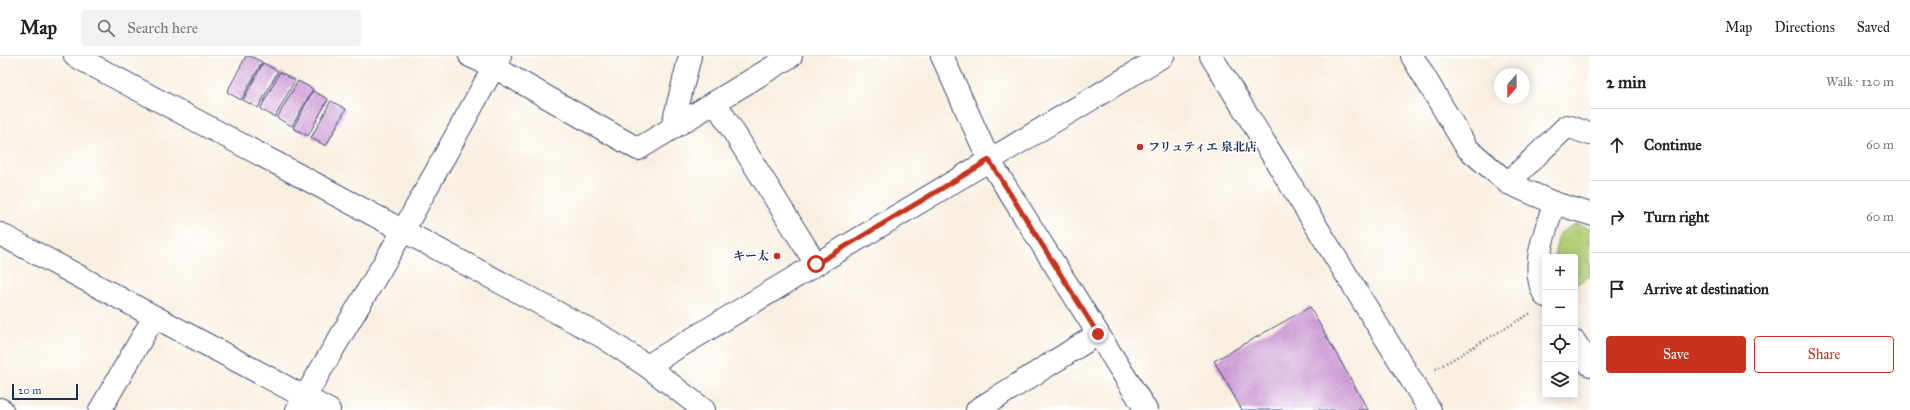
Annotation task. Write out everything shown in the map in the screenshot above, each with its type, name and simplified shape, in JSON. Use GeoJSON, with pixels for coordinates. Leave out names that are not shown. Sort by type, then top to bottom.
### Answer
{"type":"FeatureCollection","features":[{"type":"Feature","properties":{"kind":"street"},"geometry":{"type":"LineString","coordinates":[[75,56],[603,337],[647,366],[704,410]]}},
{"type":"Feature","properties":{"kind":"street"},"geometry":{"type":"LineString","coordinates":[[470,56],[497,62],[638,149],[791,56]]}},
{"type":"Feature","properties":{"kind":"street"},"geometry":{"type":"LineString","coordinates":[[672,128],[690,56]]}},
{"type":"Feature","properties":{"kind":"street"},"geometry":{"type":"LineString","coordinates":[[942,56],[989,160],[1146,410]]}},
{"type":"Feature","properties":{"kind":"street"},"geometry":{"type":"LineString","coordinates":[[647,366],[1163,56]]}},
{"type":"Feature","properties":{"kind":"street"},"geometry":{"type":"LineString","coordinates":[[1211,56],[1430,410]]}},
{"type":"Feature","properties":{"kind":"street"},"geometry":{"type":"LineString","coordinates":[[1412,56],[1467,148],[1508,183],[1554,203],[1590,214]]}},
{"type":"Feature","properties":{"kind":"street"},"geometry":{"type":"LineString","coordinates":[[301,404],[403,231],[497,62]]}},
{"type":"Feature","properties":{"kind":"street"},"geometry":{"type":"LineString","coordinates":[[716,102],[816,264]]}},
{"type":"Feature","properties":{"kind":"street"},"geometry":{"type":"LineString","coordinates":[[1508,183],[1567,126],[1590,134]]}},
{"type":"Feature","properties":{"kind":"street"},"geometry":{"type":"LineString","coordinates":[[1543,290],[1538,276],[1539,256],[1554,203]]}},
{"type":"Feature","properties":{"kind":"street"},"geometry":{"type":"LineString","coordinates":[[0,234],[154,317],[301,404],[328,410]]}},
{"type":"Feature","properties":{"kind":"street"},"geometry":{"type":"LineString","coordinates":[[100,410],[154,317]]}},
{"type":"Feature","properties":{"kind":"street"},"geometry":{"type":"LineString","coordinates":[[977,410],[1098,334]]}},
{"type":"Feature","properties":{"kind":"street"},"geometry":{"type":"LineString","coordinates":[[1578,347],[1590,365]]}},
{"type":"Feature","properties":{"kind":"path"},"geometry":{"type":"LineString","coordinates":[[1436,369],[1531,312]]}},
{"type":"Feature","properties":{"kind":"green space"},"geometry":{"type":"Polygon","coordinates":[[[1575,224],[1590,228],[1590,276],[1578,283],[1578,254],[1555,254],[1559,234],[1575,224]]]}},
{"type":"Feature","properties":{"kind":"building"},"geometry":{"type":"Polygon","coordinates":[[[246,56],[250,56],[262,62],[241,100],[227,92],[246,56]]]}},
{"type":"Feature","properties":{"kind":"building"},"geometry":{"type":"Polygon","coordinates":[[[263,63],[278,71],[258,108],[243,100],[263,63]]]}},
{"type":"Feature","properties":{"kind":"building"},"geometry":{"type":"Polygon","coordinates":[[[280,72],[295,80],[275,117],[260,109],[280,72]]]}},
{"type":"Feature","properties":{"kind":"building"},"geometry":{"type":"Polygon","coordinates":[[[298,81],[313,89],[292,126],[277,118],[298,81]]]}},
{"type":"Feature","properties":{"kind":"building"},"geometry":{"type":"Polygon","coordinates":[[[313,91],[328,99],[308,136],[293,128],[313,91]]]}},
{"type":"Feature","properties":{"kind":"building"},"geometry":{"type":"Polygon","coordinates":[[[331,101],[346,109],[326,146],[311,138],[331,101]]]}},
{"type":"Feature","properties":{"kind":"building"},"geometry":{"type":"Polygon","coordinates":[[[1310,307],[1368,410],[1242,410],[1214,361],[1310,307]]]}},
{"type":"Feature","properties":{"kind":"place","name":"フリュティエ 泉北店"},"geometry":{"type":"Point","coordinates":[1140,147]}},
{"type":"Feature","properties":{"kind":"place","name":"キー太"},"geometry":{"type":"Point","coordinates":[777,256]}},
{"type":"Feature","properties":{"kind":"route"},"geometry":{"type":"LineString","coordinates":[[816,264],[989,160],[1098,334]]}}]}
